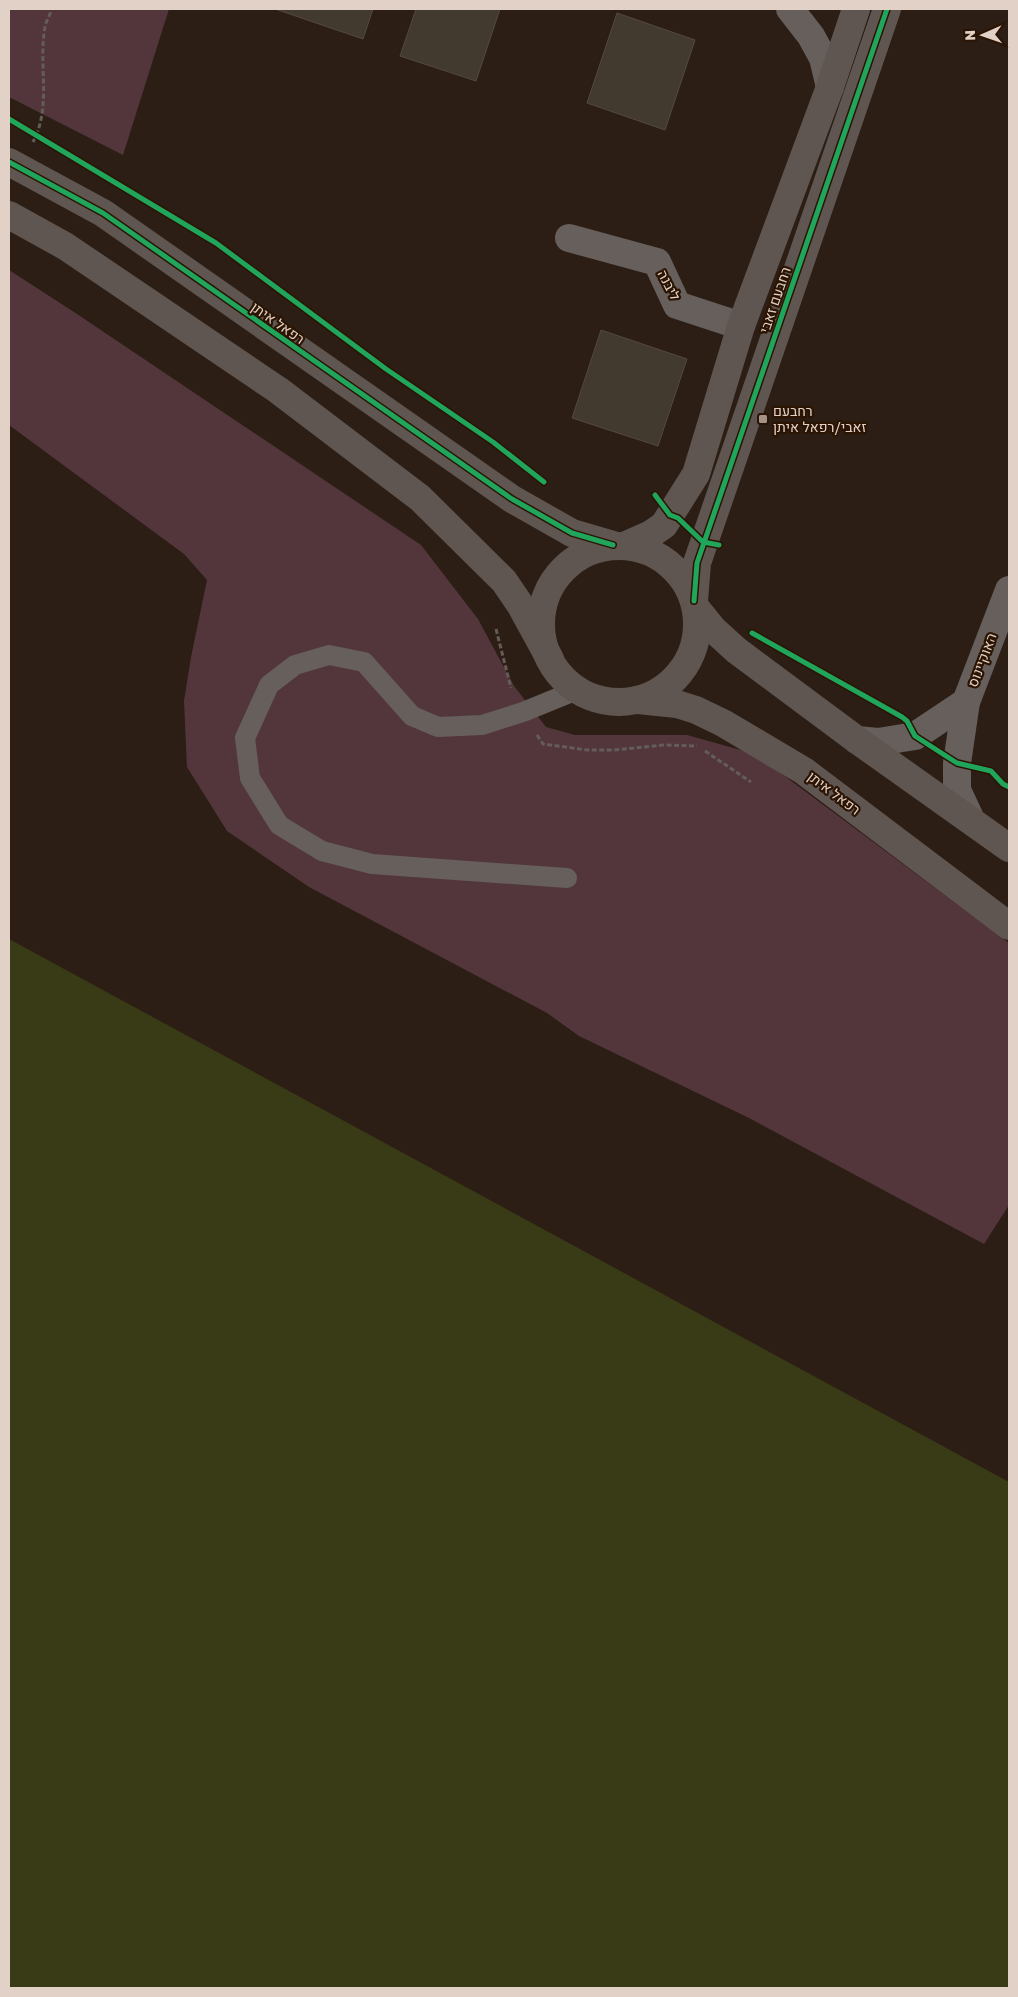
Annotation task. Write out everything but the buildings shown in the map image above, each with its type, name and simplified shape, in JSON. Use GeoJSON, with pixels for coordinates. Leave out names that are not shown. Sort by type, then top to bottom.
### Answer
{"type":"FeatureCollection","features":[{"type":"Feature","properties":{"kind":"street"},"geometry":{"type":"LineString","coordinates":[[790,9],[811,36],[823,58],[830,87]]}},
{"type":"Feature","properties":{"kind":"street","name":"רחבעם זאבי"},"geometry":{"type":"LineString","coordinates":[[618,546],[650,534],[664,526],[696,474],[741,326],[830,87],[856,9]]}},
{"type":"Feature","properties":{"kind":"street","name":"רחבעם זאבי"},"geometry":{"type":"LineString","coordinates":[[695,604],[697,563],[703,542],[887,9]]}},
{"type":"Feature","properties":{"kind":"street","name":"רפאל איתן"},"geometry":{"type":"LineString","coordinates":[[14,164],[103,214],[512,500],[572,533],[618,546]]}},
{"type":"Feature","properties":{"kind":"street"},"geometry":{"type":"LineString","coordinates":[[9,214],[65,246],[278,390],[420,498],[504,580],[562,677],[587,696],[607,702],[620,703],[651,696],[669,684],[691,655],[697,632],[695,604]]}},
{"type":"Feature","properties":{"kind":"street","name":"ליבנה"},"geometry":{"type":"LineString","coordinates":[[569,238],[657,262],[678,305],[741,326]]}},
{"type":"Feature","properties":{"kind":"street"},"geometry":{"type":"LineString","coordinates":[[550,659],[545,648],[541,623],[545,601],[552,585],[563,569],[578,557],[598,548],[618,546],[642,549],[667,562],[687,584],[695,604],[713,629],[736,650],[856,740],[1009,848]]}},
{"type":"Feature","properties":{"kind":"street","name":"האוקיינוס"},"geometry":{"type":"LineString","coordinates":[[971,820],[957,790],[957,763],[966,702],[1008,599]]}},
{"type":"Feature","properties":{"kind":"street","name":"רפאל איתן"},"geometry":{"type":"LineString","coordinates":[[638,700],[677,704],[696,710],[723,723],[804,771],[1009,926]]}},
{"type":"Feature","properties":{"kind":"street","name":"האוקיינוס"},"geometry":{"type":"LineString","coordinates":[[856,740],[878,742],[915,736],[966,702]]}},
{"type":"Feature","properties":{"kind":"lane"},"geometry":{"type":"LineString","coordinates":[[567,878],[372,864],[322,851],[279,825],[250,778],[245,738],[268,685],[295,665],[329,655],[364,662],[412,716],[438,727],[482,725],[523,712],[577,690]]}},
{"type":"Feature","properties":{"kind":"path"},"geometry":{"type":"LineString","coordinates":[[14,164],[37,135],[43,102],[42,68],[45,26],[52,9]]}},
{"type":"Feature","properties":{"kind":"shaded area"},"geometry":{"type":"Polygon","coordinates":[[[9,9],[169,9],[123,155],[9,97],[9,9]]]}},
{"type":"Feature","properties":{"kind":"shaded area"},"geometry":{"type":"Polygon","coordinates":[[[9,270],[421,545],[478,619],[514,686],[546,727],[575,735],[687,735],[755,754],[1009,943],[1009,1205],[984,1244],[749,1118],[579,1036],[547,1013],[309,887],[227,831],[187,767],[184,701],[207,580],[184,554],[9,425],[9,270]]]}},
{"type":"Feature","properties":{"kind":"shaded area"},"geometry":{"type":"Polygon","coordinates":[[[9,939],[1009,1482],[1009,1988],[9,1988],[9,939]]]}},
{"type":"Feature","properties":{"kind":"cycle path"},"geometry":{"type":"LineString","coordinates":[[694,601],[697,563],[887,9]]}},
{"type":"Feature","properties":{"kind":"cycle path"},"geometry":{"type":"LineString","coordinates":[[9,119],[216,243],[386,369],[493,442],[544,482]]}},
{"type":"Feature","properties":{"kind":"cycle path"},"geometry":{"type":"LineString","coordinates":[[9,162],[103,213],[512,499],[572,533],[613,545]]}},
{"type":"Feature","properties":{"kind":"cycle path"},"geometry":{"type":"LineString","coordinates":[[655,495],[670,515],[678,518],[703,542],[719,545]]}},
{"type":"Feature","properties":{"kind":"cycle path"},"geometry":{"type":"LineString","coordinates":[[752,633],[902,717],[907,721],[915,736],[957,763],[991,771],[1003,784],[1009,787]]}},
{"type":"Feature","properties":{"kind":"place","name":"רחבעם זאבי/רפאל איתן"},"geometry":{"type":"Point","coordinates":[763,419]}}]}
